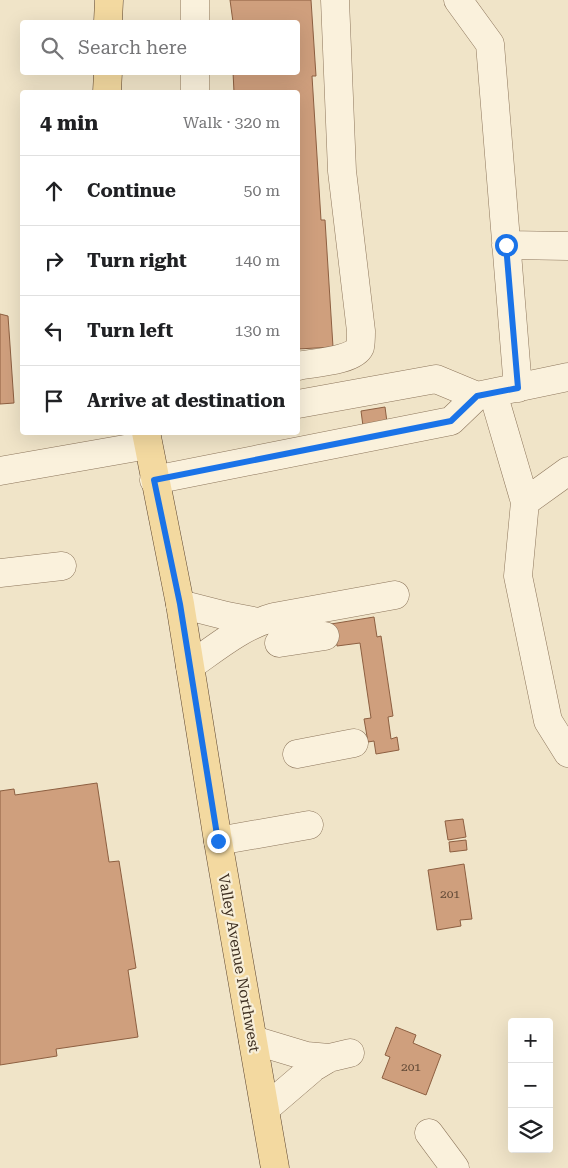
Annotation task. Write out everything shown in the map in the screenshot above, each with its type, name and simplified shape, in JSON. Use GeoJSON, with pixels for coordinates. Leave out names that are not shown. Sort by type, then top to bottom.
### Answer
{"type":"FeatureCollection","features":[{"type":"Feature","properties":{"kind":"main road"},"geometry":{"type":"LineString","coordinates":[[108,20],[109,0]]}},
{"type":"Feature","properties":{"kind":"main road"},"geometry":{"type":"LineString","coordinates":[[107,90],[108,75]]}},
{"type":"Feature","properties":{"kind":"main road","name":"Valley Avenue Northwest"},"geometry":{"type":"LineString","coordinates":[[147,438],[180,604],[218,841],[275,1168]]}},
{"type":"Feature","properties":{"kind":"lane"},"geometry":{"type":"LineString","coordinates":[[195,0],[195,20]]}},
{"type":"Feature","properties":{"kind":"lane"},"geometry":{"type":"LineString","coordinates":[[300,366],[347,357],[354,354],[360,347],[361,331],[342,170],[335,0]]}},
{"type":"Feature","properties":{"kind":"lane"},"geometry":{"type":"LineString","coordinates":[[458,0],[490,44],[506,245],[496,392],[525,502],[518,576],[548,721],[568,753]]}},
{"type":"Feature","properties":{"kind":"lane"},"geometry":{"type":"LineString","coordinates":[[195,75],[195,90]]}},
{"type":"Feature","properties":{"kind":"lane"},"geometry":{"type":"LineString","coordinates":[[506,245],[568,246]]}},
{"type":"Feature","properties":{"kind":"lane"},"geometry":{"type":"LineString","coordinates":[[154,480],[451,421],[496,392],[568,377]]}},
{"type":"Feature","properties":{"kind":"lane"},"geometry":{"type":"LineString","coordinates":[[300,404],[436,380],[496,392]]}},
{"type":"Feature","properties":{"kind":"lane"},"geometry":{"type":"LineString","coordinates":[[0,470],[147,438]]}},
{"type":"Feature","properties":{"kind":"lane"},"geometry":{"type":"LineString","coordinates":[[525,502],[567,474]]}},
{"type":"Feature","properties":{"kind":"lane"},"geometry":{"type":"LineString","coordinates":[[0,573],[62,566]]}},
{"type":"Feature","properties":{"kind":"lane"},"geometry":{"type":"LineString","coordinates":[[190,666],[237,632],[258,622],[274,617],[395,595]]}},
{"type":"Feature","properties":{"kind":"lane"},"geometry":{"type":"LineString","coordinates":[[180,604],[258,622]]}},
{"type":"Feature","properties":{"kind":"lane"},"geometry":{"type":"LineString","coordinates":[[279,643],[325,636]]}},
{"type":"Feature","properties":{"kind":"lane"},"geometry":{"type":"LineString","coordinates":[[297,754],[354,743]]}},
{"type":"Feature","properties":{"kind":"lane"},"geometry":{"type":"LineString","coordinates":[[218,841],[309,825]]}},
{"type":"Feature","properties":{"kind":"lane"},"geometry":{"type":"LineString","coordinates":[[253,1040],[306,1056],[340,1055],[314,1067],[265,1109]]}},
{"type":"Feature","properties":{"kind":"lane"},"geometry":{"type":"LineString","coordinates":[[429,1133],[455,1168]]}},
{"type":"Feature","properties":{"kind":"building"},"geometry":{"type":"Polygon","coordinates":[[[230,0],[311,0],[316,76],[312,76],[321,220],[325,220],[333,347],[300,349],[300,90],[234,90],[233,75],[300,75],[300,20],[233,20],[230,0]]]}},
{"type":"Feature","properties":{"kind":"building"},"geometry":{"type":"Polygon","coordinates":[[[0,314],[8,316],[14,403],[0,404],[0,314]]]}},
{"type":"Feature","properties":{"kind":"building"},"geometry":{"type":"Polygon","coordinates":[[[385,407],[387,422],[363,426],[361,411],[385,407]]]}},
{"type":"Feature","properties":{"kind":"building"},"geometry":{"type":"Polygon","coordinates":[[[374,617],[377,637],[381,636],[393,716],[388,717],[391,739],[397,737],[399,750],[376,754],[374,741],[368,742],[364,719],[371,718],[360,643],[337,646],[331,624],[374,617]]]}},
{"type":"Feature","properties":{"kind":"building"},"geometry":{"type":"Polygon","coordinates":[[[97,783],[109,862],[119,861],[136,968],[128,970],[138,1037],[56,1049],[57,1056],[0,1065],[0,791],[14,789],[15,795],[97,783]]]}},
{"type":"Feature","properties":{"kind":"building"},"geometry":{"type":"Polygon","coordinates":[[[463,819],[466,837],[448,840],[445,821],[463,819]]]}},
{"type":"Feature","properties":{"kind":"building"},"geometry":{"type":"Polygon","coordinates":[[[466,840],[467,850],[450,852],[449,842],[466,840]]]}},
{"type":"Feature","properties":{"kind":"building"},"geometry":{"type":"Polygon","coordinates":[[[464,864],[472,919],[460,920],[461,926],[437,930],[428,870],[464,864]]]}},
{"type":"Feature","properties":{"kind":"building"},"geometry":{"type":"Polygon","coordinates":[[[396,1027],[416,1035],[413,1043],[441,1055],[426,1095],[382,1078],[390,1057],[385,1055],[396,1027]]]}},
{"type":"Feature","properties":{"kind":"route"},"geometry":{"type":"LineString","coordinates":[[218,841],[180,604],[154,480],[451,421],[477,396],[518,388],[506,245]]}}]}
